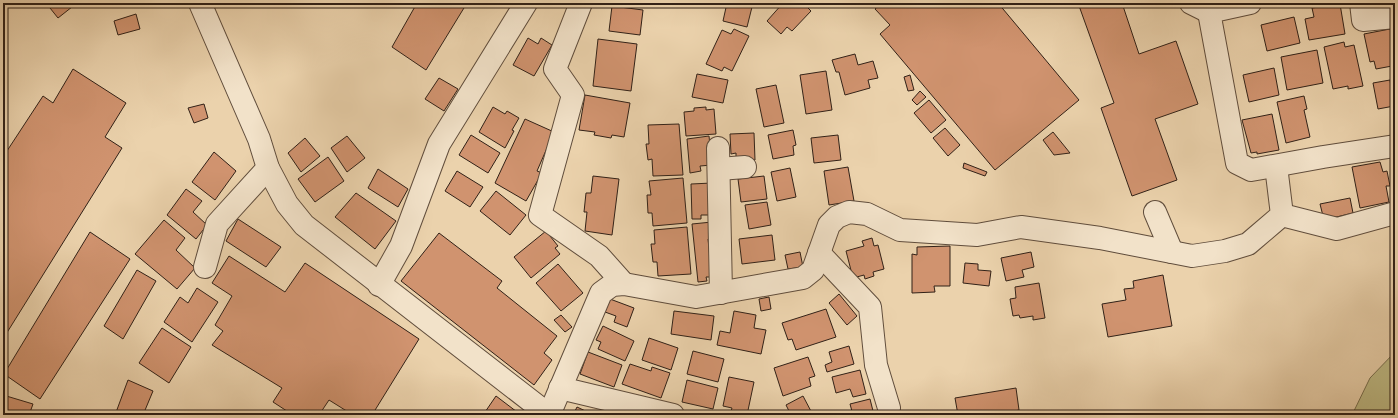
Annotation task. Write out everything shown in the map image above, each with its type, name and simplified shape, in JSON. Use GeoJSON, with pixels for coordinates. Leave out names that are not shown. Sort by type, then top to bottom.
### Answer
{"type":"FeatureCollection","features":[{"type":"Feature","properties":{"kind":"street"},"geometry":{"type":"LineString","coordinates":[[200,3],[259,139],[268,168],[287,204],[304,225],[379,285],[549,415],[601,293],[612,285],[624,284],[696,297],[803,278],[813,270],[829,225],[837,217],[849,212],[867,214],[900,230],[977,235],[1021,227],[1100,238],[1192,256],[1248,244],[1282,215]]}},
{"type":"Feature","properties":{"kind":"street"},"geometry":{"type":"LineString","coordinates":[[379,285],[401,246],[439,144],[526,3]]}},
{"type":"Feature","properties":{"kind":"street"},"geometry":{"type":"LineString","coordinates":[[581,3],[555,69],[573,95],[540,215],[599,256],[624,284]]}},
{"type":"Feature","properties":{"kind":"street"},"geometry":{"type":"LineString","coordinates":[[1250,3],[1200,7],[1237,163],[1251,170],[1395,146]]}},
{"type":"Feature","properties":{"kind":"street"},"geometry":{"type":"LineString","coordinates":[[1360,3],[1363,20],[1395,17]]}},
{"type":"Feature","properties":{"kind":"street"},"geometry":{"type":"LineString","coordinates":[[718,148],[721,293]]}},
{"type":"Feature","properties":{"kind":"street"},"geometry":{"type":"LineString","coordinates":[[1276,166],[1282,215]]}},
{"type":"Feature","properties":{"kind":"street"},"geometry":{"type":"LineString","coordinates":[[718,169],[745,167]]}},
{"type":"Feature","properties":{"kind":"street"},"geometry":{"type":"LineString","coordinates":[[205,266],[217,224],[268,168]]}},
{"type":"Feature","properties":{"kind":"street"},"geometry":{"type":"LineString","coordinates":[[1155,212],[1172,252]]}},
{"type":"Feature","properties":{"kind":"street"},"geometry":{"type":"LineString","coordinates":[[1282,215],[1337,229],[1395,213]]}},
{"type":"Feature","properties":{"kind":"street"},"geometry":{"type":"LineString","coordinates":[[819,253],[870,307],[876,365],[889,408]]}},
{"type":"Feature","properties":{"kind":"street"},"geometry":{"type":"LineString","coordinates":[[560,388],[674,415]]}},
{"type":"Feature","properties":{"kind":"shaded area"},"geometry":{"type":"Polygon","coordinates":[[[1395,352],[1395,415],[1352,415],[1370,378],[1395,352]]]}},
{"type":"Feature","properties":{"kind":"building"},"geometry":{"type":"Polygon","coordinates":[[[46,3],[77,3],[58,18],[46,3]]]}},
{"type":"Feature","properties":{"kind":"building"},"geometry":{"type":"Polygon","coordinates":[[[417,3],[467,3],[426,70],[392,47],[417,3]]]}},
{"type":"Feature","properties":{"kind":"building"},"geometry":{"type":"Polygon","coordinates":[[[727,3],[753,3],[747,27],[723,21],[727,3]]]}},
{"type":"Feature","properties":{"kind":"building"},"geometry":{"type":"Polygon","coordinates":[[[783,3],[803,3],[811,11],[792,31],[787,27],[781,34],[767,21],[783,3]]]}},
{"type":"Feature","properties":{"kind":"building"},"geometry":{"type":"Polygon","coordinates":[[[882,3],[998,3],[1079,100],[995,170],[880,34],[890,25],[875,9],[882,3]]]}},
{"type":"Feature","properties":{"kind":"building"},"geometry":{"type":"Polygon","coordinates":[[[1078,3],[1122,3],[1139,54],[1176,41],[1198,104],[1155,119],[1177,180],[1132,196],[1101,108],[1114,103],[1078,3]]]}},
{"type":"Feature","properties":{"kind":"building"},"geometry":{"type":"Polygon","coordinates":[[[1340,4],[1345,34],[1309,40],[1305,19],[1314,17],[1312,8],[1340,4]]]}},
{"type":"Feature","properties":{"kind":"building"},"geometry":{"type":"Polygon","coordinates":[[[612,6],[643,10],[640,35],[609,31],[612,6]]]}},
{"type":"Feature","properties":{"kind":"building"},"geometry":{"type":"Polygon","coordinates":[[[136,14],[140,29],[118,35],[114,21],[136,14]]]}},
{"type":"Feature","properties":{"kind":"building"},"geometry":{"type":"Polygon","coordinates":[[[1294,17],[1300,43],[1267,51],[1261,25],[1294,17]]]}},
{"type":"Feature","properties":{"kind":"building"},"geometry":{"type":"Polygon","coordinates":[[[1395,28],[1395,60],[1391,60],[1392,66],[1376,69],[1374,61],[1370,62],[1364,34],[1395,28]]]}},
{"type":"Feature","properties":{"kind":"building"},"geometry":{"type":"Polygon","coordinates":[[[734,29],[749,36],[732,71],[724,67],[722,71],[706,64],[722,30],[731,34],[734,29]]]}},
{"type":"Feature","properties":{"kind":"building"},"geometry":{"type":"Polygon","coordinates":[[[528,38],[538,44],[541,38],[552,45],[534,76],[513,65],[528,38]]]}},
{"type":"Feature","properties":{"kind":"building"},"geometry":{"type":"Polygon","coordinates":[[[598,39],[637,44],[631,91],[593,86],[598,39]]]}},
{"type":"Feature","properties":{"kind":"building"},"geometry":{"type":"Polygon","coordinates":[[[1344,42],[1345,47],[1354,45],[1363,86],[1348,89],[1348,86],[1333,89],[1324,47],[1344,42]]]}},
{"type":"Feature","properties":{"kind":"building"},"geometry":{"type":"Polygon","coordinates":[[[1317,50],[1323,83],[1287,90],[1281,57],[1317,50]]]}},
{"type":"Feature","properties":{"kind":"building"},"geometry":{"type":"Polygon","coordinates":[[[855,54],[858,65],[873,61],[878,78],[868,80],[870,88],[845,95],[839,72],[836,72],[832,60],[855,54]]]}},
{"type":"Feature","properties":{"kind":"building"},"geometry":{"type":"Polygon","coordinates":[[[1274,68],[1279,95],[1249,102],[1243,75],[1274,68]]]}},
{"type":"Feature","properties":{"kind":"building"},"geometry":{"type":"Polygon","coordinates":[[[73,69],[126,103],[105,137],[122,148],[3,339],[3,157],[43,96],[53,103],[73,69]]]}},
{"type":"Feature","properties":{"kind":"building"},"geometry":{"type":"Polygon","coordinates":[[[826,71],[832,110],[806,114],[800,75],[826,71]]]}},
{"type":"Feature","properties":{"kind":"building"},"geometry":{"type":"Polygon","coordinates":[[[697,74],[728,80],[723,103],[692,97],[697,74]]]}},
{"type":"Feature","properties":{"kind":"building"},"geometry":{"type":"Polygon","coordinates":[[[910,75],[914,90],[908,91],[904,77],[910,75]]]}},
{"type":"Feature","properties":{"kind":"building"},"geometry":{"type":"Polygon","coordinates":[[[439,78],[458,89],[444,111],[425,99],[439,78]]]}},
{"type":"Feature","properties":{"kind":"building"},"geometry":{"type":"Polygon","coordinates":[[[1390,80],[1394,106],[1378,109],[1373,83],[1390,80]]]}},
{"type":"Feature","properties":{"kind":"building"},"geometry":{"type":"Polygon","coordinates":[[[776,85],[784,123],[764,127],[756,89],[776,85]]]}},
{"type":"Feature","properties":{"kind":"building"},"geometry":{"type":"Polygon","coordinates":[[[920,91],[926,97],[917,105],[912,100],[920,91]]]}},
{"type":"Feature","properties":{"kind":"building"},"geometry":{"type":"Polygon","coordinates":[[[585,95],[630,103],[624,137],[612,135],[611,138],[594,135],[595,132],[579,130],[585,95]]]}},
{"type":"Feature","properties":{"kind":"building"},"geometry":{"type":"Polygon","coordinates":[[[1304,96],[1307,109],[1304,110],[1310,137],[1286,143],[1277,102],[1304,96]]]}},
{"type":"Feature","properties":{"kind":"building"},"geometry":{"type":"Polygon","coordinates":[[[929,100],[946,120],[931,133],[914,113],[929,100]]]}},
{"type":"Feature","properties":{"kind":"building"},"geometry":{"type":"Polygon","coordinates":[[[204,104],[208,118],[194,123],[188,108],[204,104]]]}},
{"type":"Feature","properties":{"kind":"building"},"geometry":{"type":"Polygon","coordinates":[[[493,107],[505,114],[507,111],[519,118],[512,130],[514,131],[505,148],[479,132],[493,107]]]}},
{"type":"Feature","properties":{"kind":"building"},"geometry":{"type":"Polygon","coordinates":[[[706,107],[706,110],[714,109],[716,134],[686,136],[684,112],[694,111],[694,108],[706,107]]]}},
{"type":"Feature","properties":{"kind":"building"},"geometry":{"type":"Polygon","coordinates":[[[1272,114],[1279,150],[1257,154],[1257,152],[1251,153],[1242,120],[1272,114]]]}},
{"type":"Feature","properties":{"kind":"building"},"geometry":{"type":"Polygon","coordinates":[[[525,119],[554,132],[537,171],[542,173],[526,201],[495,183],[525,119]]]}},
{"type":"Feature","properties":{"kind":"building"},"geometry":{"type":"Polygon","coordinates":[[[679,124],[683,175],[653,176],[652,159],[648,160],[646,144],[649,144],[648,125],[679,124]]]}},
{"type":"Feature","properties":{"kind":"building"},"geometry":{"type":"Polygon","coordinates":[[[945,128],[960,145],[948,156],[933,138],[945,128]]]}},
{"type":"Feature","properties":{"kind":"building"},"geometry":{"type":"Polygon","coordinates":[[[793,130],[796,145],[793,146],[794,155],[773,159],[768,135],[793,130]]]}},
{"type":"Feature","properties":{"kind":"building"},"geometry":{"type":"Polygon","coordinates":[[[1053,132],[1070,153],[1054,155],[1043,140],[1053,132]]]}},
{"type":"Feature","properties":{"kind":"building"},"geometry":{"type":"Polygon","coordinates":[[[754,133],[755,160],[736,160],[736,153],[731,154],[730,134],[754,133]]]}},
{"type":"Feature","properties":{"kind":"building"},"geometry":{"type":"Polygon","coordinates":[[[471,135],[500,153],[488,173],[459,155],[471,135]]]}},
{"type":"Feature","properties":{"kind":"building"},"geometry":{"type":"Polygon","coordinates":[[[838,135],[841,160],[814,163],[811,138],[838,135]]]}},
{"type":"Feature","properties":{"kind":"building"},"geometry":{"type":"Polygon","coordinates":[[[347,136],[365,158],[347,172],[331,148],[347,136]]]}},
{"type":"Feature","properties":{"kind":"building"},"geometry":{"type":"Polygon","coordinates":[[[709,136],[712,165],[700,166],[701,171],[690,173],[687,139],[709,136]]]}},
{"type":"Feature","properties":{"kind":"building"},"geometry":{"type":"Polygon","coordinates":[[[305,138],[320,156],[301,172],[288,153],[305,138]]]}},
{"type":"Feature","properties":{"kind":"building"},"geometry":{"type":"Polygon","coordinates":[[[214,152],[236,171],[215,200],[192,182],[214,152]]]}},
{"type":"Feature","properties":{"kind":"building"},"geometry":{"type":"Polygon","coordinates":[[[328,157],[344,181],[315,202],[298,179],[328,157]]]}},
{"type":"Feature","properties":{"kind":"building"},"geometry":{"type":"Polygon","coordinates":[[[1380,162],[1383,172],[1387,171],[1390,186],[1386,186],[1389,202],[1360,208],[1352,167],[1380,162]]]}},
{"type":"Feature","properties":{"kind":"building"},"geometry":{"type":"Polygon","coordinates":[[[964,163],[987,172],[985,176],[963,168],[964,163]]]}},
{"type":"Feature","properties":{"kind":"building"},"geometry":{"type":"Polygon","coordinates":[[[848,167],[854,201],[829,205],[824,171],[848,167]]]}},
{"type":"Feature","properties":{"kind":"building"},"geometry":{"type":"Polygon","coordinates":[[[790,168],[796,197],[777,201],[771,172],[790,168]]]}},
{"type":"Feature","properties":{"kind":"building"},"geometry":{"type":"Polygon","coordinates":[[[378,169],[408,189],[398,207],[368,188],[378,169]]]}},
{"type":"Feature","properties":{"kind":"building"},"geometry":{"type":"Polygon","coordinates":[[[457,171],[483,187],[470,207],[445,191],[457,171]]]}},
{"type":"Feature","properties":{"kind":"building"},"geometry":{"type":"Polygon","coordinates":[[[593,176],[619,179],[612,235],[585,231],[587,212],[584,212],[586,193],[591,193],[593,176]]]}},
{"type":"Feature","properties":{"kind":"building"},"geometry":{"type":"Polygon","coordinates":[[[764,176],[767,199],[741,202],[738,179],[764,176]]]}},
{"type":"Feature","properties":{"kind":"building"},"geometry":{"type":"Polygon","coordinates":[[[683,178],[687,223],[653,226],[652,213],[648,213],[647,195],[651,195],[649,181],[683,178]]]}},
{"type":"Feature","properties":{"kind":"building"},"geometry":{"type":"Polygon","coordinates":[[[712,183],[713,215],[701,215],[701,219],[692,219],[691,184],[712,183]]]}},
{"type":"Feature","properties":{"kind":"building"},"geometry":{"type":"Polygon","coordinates":[[[186,189],[202,201],[193,212],[207,225],[196,239],[167,215],[186,189]]]}},
{"type":"Feature","properties":{"kind":"building"},"geometry":{"type":"Polygon","coordinates":[[[496,191],[526,215],[510,235],[480,211],[496,191]]]}},
{"type":"Feature","properties":{"kind":"building"},"geometry":{"type":"Polygon","coordinates":[[[356,193],[396,221],[375,249],[335,217],[356,193]]]}},
{"type":"Feature","properties":{"kind":"building"},"geometry":{"type":"Polygon","coordinates":[[[1350,198],[1353,213],[1324,220],[1320,204],[1350,198]]]}},
{"type":"Feature","properties":{"kind":"building"},"geometry":{"type":"Polygon","coordinates":[[[767,202],[771,225],[749,229],[745,205],[767,202]]]}},
{"type":"Feature","properties":{"kind":"building"},"geometry":{"type":"Polygon","coordinates":[[[238,219],[281,247],[266,267],[226,241],[238,219]]]}},
{"type":"Feature","properties":{"kind":"building"},"geometry":{"type":"Polygon","coordinates":[[[164,220],[185,238],[176,250],[195,268],[177,289],[135,254],[164,220]]]}},
{"type":"Feature","properties":{"kind":"building"},"geometry":{"type":"Polygon","coordinates":[[[712,222],[713,239],[708,239],[712,277],[706,277],[707,281],[698,282],[692,224],[712,222]]]}},
{"type":"Feature","properties":{"kind":"building"},"geometry":{"type":"Polygon","coordinates":[[[687,227],[691,274],[658,276],[657,262],[653,262],[651,244],[655,244],[654,230],[687,227]]]}},
{"type":"Feature","properties":{"kind":"building"},"geometry":{"type":"Polygon","coordinates":[[[546,231],[558,246],[555,248],[560,254],[531,278],[514,257],[546,231]]]}},
{"type":"Feature","properties":{"kind":"building"},"geometry":{"type":"Polygon","coordinates":[[[90,232],[130,259],[40,399],[4,374],[90,232]]]}},
{"type":"Feature","properties":{"kind":"building"},"geometry":{"type":"Polygon","coordinates":[[[439,233],[502,281],[497,288],[557,336],[544,353],[552,360],[534,385],[401,281],[439,233]]]}},
{"type":"Feature","properties":{"kind":"building"},"geometry":{"type":"Polygon","coordinates":[[[772,235],[775,260],[742,264],[739,239],[772,235]]]}},
{"type":"Feature","properties":{"kind":"building"},"geometry":{"type":"Polygon","coordinates":[[[872,238],[874,246],[878,245],[884,269],[873,272],[874,276],[865,279],[864,275],[853,278],[846,251],[864,246],[862,241],[872,238]]]}},
{"type":"Feature","properties":{"kind":"building"},"geometry":{"type":"Polygon","coordinates":[[[950,246],[950,286],[934,286],[935,292],[912,293],[912,254],[917,255],[917,247],[950,246]]]}},
{"type":"Feature","properties":{"kind":"building"},"geometry":{"type":"Polygon","coordinates":[[[800,252],[803,267],[788,269],[785,255],[800,252]]]}},
{"type":"Feature","properties":{"kind":"building"},"geometry":{"type":"Polygon","coordinates":[[[1031,252],[1034,267],[1022,270],[1024,277],[1006,281],[1001,258],[1031,252]]]}},
{"type":"Feature","properties":{"kind":"building"},"geometry":{"type":"Polygon","coordinates":[[[229,256],[285,292],[305,263],[419,339],[372,415],[353,415],[329,400],[319,415],[293,415],[273,402],[282,388],[212,345],[223,331],[215,325],[232,296],[212,283],[229,256]]]}},
{"type":"Feature","properties":{"kind":"building"},"geometry":{"type":"Polygon","coordinates":[[[965,263],[978,264],[978,270],[991,271],[989,286],[963,283],[965,263]]]}},
{"type":"Feature","properties":{"kind":"building"},"geometry":{"type":"Polygon","coordinates":[[[558,264],[583,293],[561,311],[536,283],[558,264]]]}},
{"type":"Feature","properties":{"kind":"building"},"geometry":{"type":"Polygon","coordinates":[[[137,270],[156,281],[123,339],[104,326],[137,270]]]}},
{"type":"Feature","properties":{"kind":"building"},"geometry":{"type":"Polygon","coordinates":[[[1163,275],[1172,326],[1108,337],[1102,304],[1126,300],[1124,289],[1134,288],[1133,281],[1163,275]]]}},
{"type":"Feature","properties":{"kind":"building"},"geometry":{"type":"Polygon","coordinates":[[[1039,283],[1045,318],[1033,320],[1033,316],[1020,318],[1019,315],[1013,316],[1010,299],[1016,298],[1015,287],[1039,283]]]}},
{"type":"Feature","properties":{"kind":"building"},"geometry":{"type":"Polygon","coordinates":[[[197,288],[218,302],[192,342],[164,322],[180,297],[188,303],[197,288]]]}},
{"type":"Feature","properties":{"kind":"building"},"geometry":{"type":"Polygon","coordinates":[[[839,294],[857,316],[847,325],[829,303],[839,294]]]}},
{"type":"Feature","properties":{"kind":"building"},"geometry":{"type":"Polygon","coordinates":[[[769,297],[771,309],[761,311],[759,299],[769,297]]]}},
{"type":"Feature","properties":{"kind":"building"},"geometry":{"type":"Polygon","coordinates":[[[610,299],[634,308],[627,327],[614,322],[616,316],[605,312],[610,299]]]}},
{"type":"Feature","properties":{"kind":"building"},"geometry":{"type":"Polygon","coordinates":[[[826,309],[836,337],[796,350],[792,339],[788,340],[782,323],[826,309]]]}},
{"type":"Feature","properties":{"kind":"building"},"geometry":{"type":"Polygon","coordinates":[[[674,311],[714,316],[711,340],[671,334],[674,311]]]}},
{"type":"Feature","properties":{"kind":"building"},"geometry":{"type":"Polygon","coordinates":[[[734,311],[756,315],[754,328],[766,330],[761,354],[717,345],[720,331],[730,333],[734,311]]]}},
{"type":"Feature","properties":{"kind":"building"},"geometry":{"type":"Polygon","coordinates":[[[561,315],[572,327],[565,332],[554,320],[561,315]]]}},
{"type":"Feature","properties":{"kind":"building"},"geometry":{"type":"Polygon","coordinates":[[[603,326],[634,341],[625,361],[598,349],[601,342],[596,340],[603,326]]]}},
{"type":"Feature","properties":{"kind":"building"},"geometry":{"type":"Polygon","coordinates":[[[162,328],[191,347],[169,383],[139,363],[162,328]]]}},
{"type":"Feature","properties":{"kind":"building"},"geometry":{"type":"Polygon","coordinates":[[[649,338],[678,348],[671,370],[642,360],[649,338]]]}},
{"type":"Feature","properties":{"kind":"building"},"geometry":{"type":"Polygon","coordinates":[[[849,346],[854,364],[827,372],[825,365],[832,362],[829,352],[849,346]]]}},
{"type":"Feature","properties":{"kind":"building"},"geometry":{"type":"Polygon","coordinates":[[[693,351],[724,359],[718,382],[687,374],[693,351]]]}},
{"type":"Feature","properties":{"kind":"building"},"geometry":{"type":"Polygon","coordinates":[[[588,352],[622,365],[614,387],[580,374],[588,352]]]}},
{"type":"Feature","properties":{"kind":"building"},"geometry":{"type":"Polygon","coordinates":[[[808,357],[815,376],[809,378],[811,386],[783,396],[774,368],[808,357]]]}},
{"type":"Feature","properties":{"kind":"building"},"geometry":{"type":"Polygon","coordinates":[[[630,364],[651,371],[652,367],[670,373],[661,398],[622,384],[630,364]]]}},
{"type":"Feature","properties":{"kind":"building"},"geometry":{"type":"Polygon","coordinates":[[[860,370],[866,394],[853,397],[850,389],[836,393],[832,377],[860,370]]]}},
{"type":"Feature","properties":{"kind":"building"},"geometry":{"type":"Polygon","coordinates":[[[729,377],[754,382],[747,415],[730,414],[732,408],[723,406],[729,377]]]}},
{"type":"Feature","properties":{"kind":"building"},"geometry":{"type":"Polygon","coordinates":[[[128,380],[153,391],[143,415],[115,415],[128,380]]]}},
{"type":"Feature","properties":{"kind":"building"},"geometry":{"type":"Polygon","coordinates":[[[687,380],[718,388],[713,409],[682,402],[687,380]]]}},
{"type":"Feature","properties":{"kind":"building"},"geometry":{"type":"Polygon","coordinates":[[[1016,388],[1019,410],[1004,413],[1005,415],[958,415],[955,398],[1016,388]]]}},
{"type":"Feature","properties":{"kind":"building"},"geometry":{"type":"Polygon","coordinates":[[[3,395],[33,404],[29,415],[3,415],[3,395]]]}},
{"type":"Feature","properties":{"kind":"building"},"geometry":{"type":"Polygon","coordinates":[[[496,396],[521,415],[483,415],[496,396]]]}},
{"type":"Feature","properties":{"kind":"building"},"geometry":{"type":"Polygon","coordinates":[[[803,396],[813,415],[791,415],[786,405],[803,396]]]}},
{"type":"Feature","properties":{"kind":"building"},"geometry":{"type":"Polygon","coordinates":[[[870,399],[874,415],[853,415],[850,404],[870,399]]]}},
{"type":"Feature","properties":{"kind":"building"},"geometry":{"type":"Polygon","coordinates":[[[577,407],[594,415],[573,415],[577,407]]]}}]}
